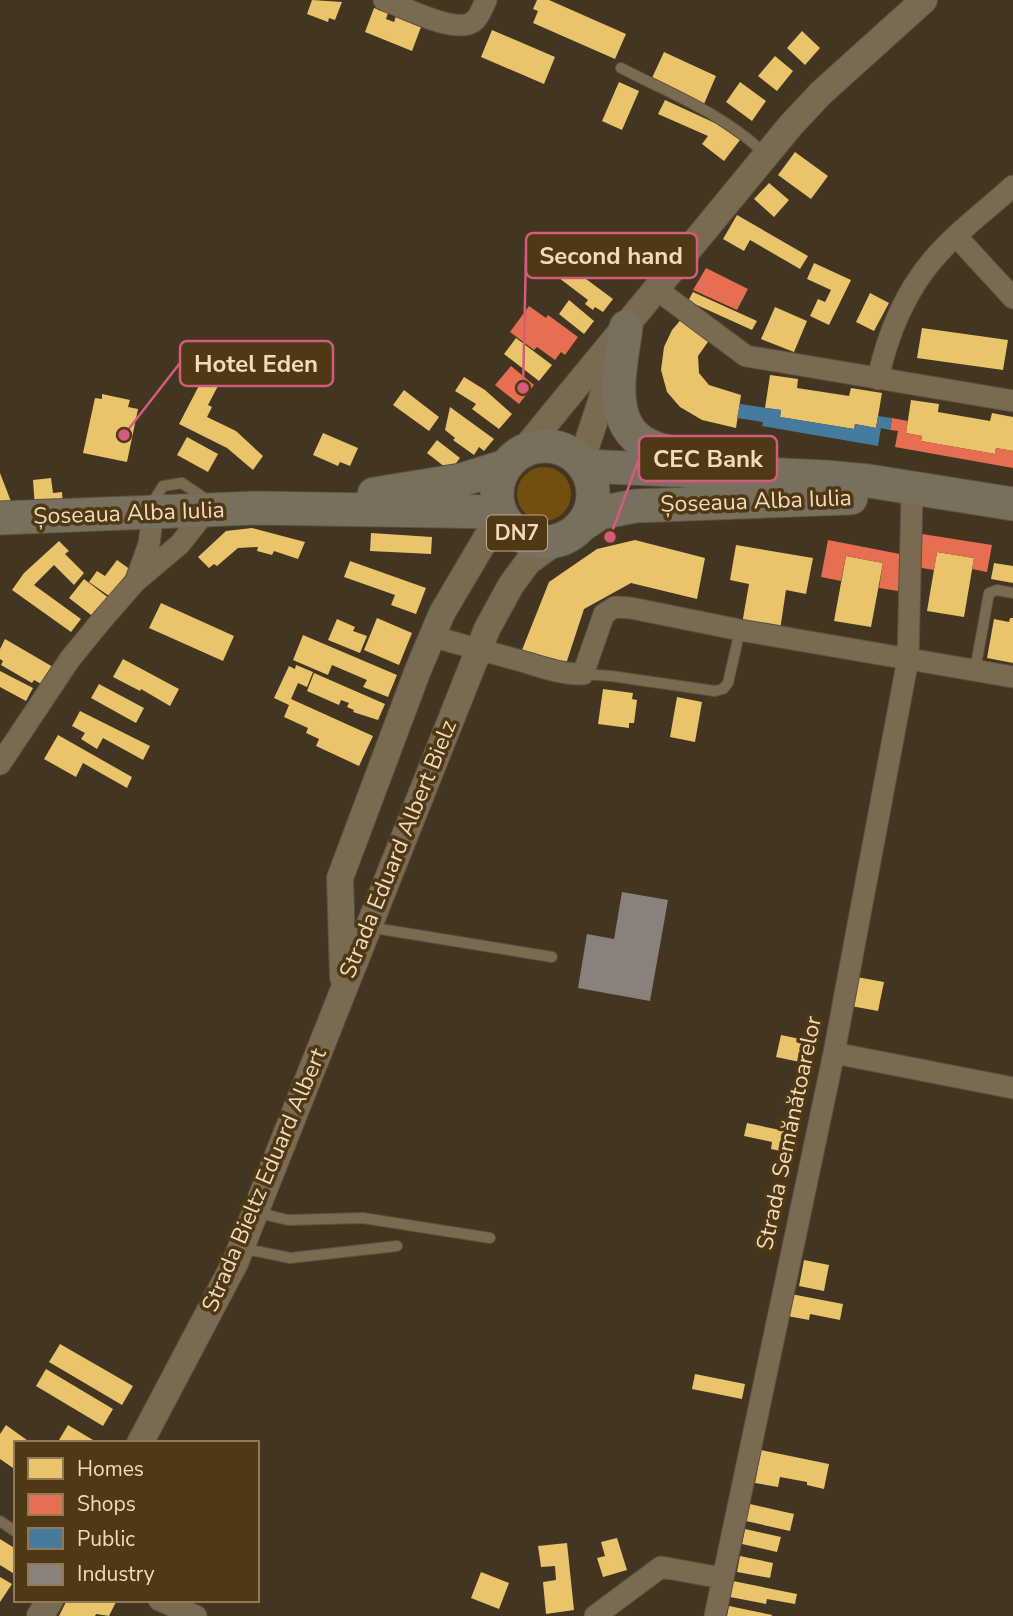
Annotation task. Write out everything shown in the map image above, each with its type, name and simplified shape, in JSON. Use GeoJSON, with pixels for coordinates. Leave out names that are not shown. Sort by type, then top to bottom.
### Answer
{"type":"FeatureCollection","features":[{"type":"Feature","properties":{"kind":"main road"},"geometry":{"type":"LineString","coordinates":[[626,327],[618,401],[623,419],[632,432],[653,448],[853,469],[890,478],[923,493]]}},
{"type":"Feature","properties":{"kind":"main road","name":"Șoseaua Alba Iulia"},"geometry":{"type":"LineString","coordinates":[[257,509],[461,480],[515,459],[533,448],[554,447],[573,455],[582,464],[826,477],[1013,504]]}},
{"type":"Feature","properties":{"kind":"main road","name":"DN7"},"geometry":{"type":"LineString","coordinates":[[500,512],[498,483],[515,459]]}},
{"type":"Feature","properties":{"kind":"main road"},"geometry":{"type":"LineString","coordinates":[[571,532],[592,506],[589,475],[582,464]]}},
{"type":"Feature","properties":{"kind":"main road","name":"Șoseaua Alba Iulia"},"geometry":{"type":"LineString","coordinates":[[0,518],[257,509],[500,512],[513,530],[530,540],[550,542],[600,513],[635,506],[923,493]]}},
{"type":"Feature","properties":{"kind":"street"},"geometry":{"type":"LineString","coordinates":[[384,0],[451,26],[463,27],[475,20],[486,0]]}},
{"type":"Feature","properties":{"kind":"street"},"geometry":{"type":"LineString","coordinates":[[515,459],[765,155],[821,93],[924,0]]}},
{"type":"Feature","properties":{"kind":"street"},"geometry":{"type":"LineString","coordinates":[[878,379],[902,307],[936,256],[1013,187]]}},
{"type":"Feature","properties":{"kind":"street"},"geometry":{"type":"LineString","coordinates":[[956,236],[1013,298]]}},
{"type":"Feature","properties":{"kind":"street"},"geometry":{"type":"LineString","coordinates":[[656,289],[746,356],[1013,401]]}},
{"type":"Feature","properties":{"kind":"street"},"geometry":{"type":"LineString","coordinates":[[582,464],[626,327]]}},
{"type":"Feature","properties":{"kind":"street","name":"Strada Semănătoarelor"},"geometry":{"type":"LineString","coordinates":[[715,1616],[834,1053],[908,659],[923,493]]}},
{"type":"Feature","properties":{"kind":"street"},"geometry":{"type":"LineString","coordinates":[[0,764],[70,659],[135,582],[180,544],[206,511]]}},
{"type":"Feature","properties":{"kind":"street","name":"Strada Eduard Albert Bielz"},"geometry":{"type":"LineString","coordinates":[[343,988],[340,878],[432,636],[452,593],[500,512]]}},
{"type":"Feature","properties":{"kind":"street"},"geometry":{"type":"LineString","coordinates":[[135,582],[149,544],[153,513]]}},
{"type":"Feature","properties":{"kind":"street","name":"Strada Eduard Albert Bielz"},"geometry":{"type":"LineString","coordinates":[[343,988],[478,651],[511,585],[528,562],[571,532]]}},
{"type":"Feature","properties":{"kind":"street"},"geometry":{"type":"LineString","coordinates":[[432,636],[570,675],[583,674],[604,614],[615,607],[631,608],[740,630],[1013,677]]}},
{"type":"Feature","properties":{"kind":"street","name":"Strada Bieltz Eduard Albert"},"geometry":{"type":"LineString","coordinates":[[140,1441],[241,1248],[343,988]]}},
{"type":"Feature","properties":{"kind":"street"},"geometry":{"type":"LineString","coordinates":[[834,1053],[1013,1088]]}},
{"type":"Feature","properties":{"kind":"street"},"geometry":{"type":"LineString","coordinates":[[595,1616],[661,1567],[722,1578]]}},
{"type":"Feature","properties":{"kind":"street"},"geometry":{"type":"LineString","coordinates":[[164,1602],[197,1616]]}},
{"type":"Feature","properties":{"kind":"lane"},"geometry":{"type":"LineString","coordinates":[[621,68],[714,114],[746,136],[765,155]]}},
{"type":"Feature","properties":{"kind":"lane"},"geometry":{"type":"LineString","coordinates":[[975,670],[989,593],[997,590],[1013,593]]}},
{"type":"Feature","properties":{"kind":"lane"},"geometry":{"type":"LineString","coordinates":[[583,674],[715,691],[723,689],[728,683],[740,630]]}},
{"type":"Feature","properties":{"kind":"lane"},"geometry":{"type":"LineString","coordinates":[[368,927],[552,957]]}},
{"type":"Feature","properties":{"kind":"lane"},"geometry":{"type":"LineString","coordinates":[[255,1212],[288,1220],[363,1219],[490,1238]]}},
{"type":"Feature","properties":{"kind":"lane"},"geometry":{"type":"LineString","coordinates":[[241,1248],[290,1258],[397,1246]]}},
{"type":"Feature","properties":{"kind":"shaded area"},"geometry":{"type":"Polygon","coordinates":[[[544,467],[563,475],[571,494],[563,513],[544,521],[525,513],[517,494],[525,475],[544,467]]]}},
{"type":"Feature","properties":{"kind":"building: Homes"},"geometry":{"type":"Polygon","coordinates":[[[312,0],[342,2],[335,20],[329,18],[328,22],[307,14],[312,0]]]}},
{"type":"Feature","properties":{"kind":"building: Homes"},"geometry":{"type":"Polygon","coordinates":[[[537,0],[549,0],[626,34],[615,59],[533,23],[538,11],[533,9],[537,0]]]}},
{"type":"Feature","properties":{"kind":"building: Homes"},"geometry":{"type":"Polygon","coordinates":[[[374,8],[388,13],[386,19],[394,22],[396,16],[421,27],[412,51],[365,32],[374,8]]]}},
{"type":"Feature","properties":{"kind":"building: Homes"},"geometry":{"type":"Polygon","coordinates":[[[492,30],[555,57],[544,84],[481,57],[492,30]]]}},
{"type":"Feature","properties":{"kind":"building: Homes"},"geometry":{"type":"Polygon","coordinates":[[[802,31],[820,48],[805,65],[787,48],[802,31]]]}},
{"type":"Feature","properties":{"kind":"building: Homes"},"geometry":{"type":"Polygon","coordinates":[[[664,52],[716,76],[704,104],[651,80],[664,52]]]}},
{"type":"Feature","properties":{"kind":"building: Homes"},"geometry":{"type":"Polygon","coordinates":[[[775,56],[793,71],[777,91],[758,76],[775,56]]]}},
{"type":"Feature","properties":{"kind":"building: Homes"},"geometry":{"type":"Polygon","coordinates":[[[619,82],[639,91],[622,130],[602,121],[619,82]]]}},
{"type":"Feature","properties":{"kind":"building: Homes"},"geometry":{"type":"Polygon","coordinates":[[[740,82],[766,101],[752,121],[726,102],[740,82]]]}},
{"type":"Feature","properties":{"kind":"building: Homes"},"geometry":{"type":"Polygon","coordinates":[[[665,100],[717,124],[740,140],[724,161],[702,144],[708,136],[658,114],[665,100]]]}},
{"type":"Feature","properties":{"kind":"building: Homes"},"geometry":{"type":"Polygon","coordinates":[[[795,152],[828,176],[811,199],[778,175],[795,152]]]}},
{"type":"Feature","properties":{"kind":"building: Homes"},"geometry":{"type":"Polygon","coordinates":[[[769,183],[789,200],[774,217],[754,199],[769,183]]]}},
{"type":"Feature","properties":{"kind":"building: Homes"},"geometry":{"type":"Polygon","coordinates":[[[737,215],[808,256],[800,269],[750,240],[744,251],[723,239],[737,215]]]}},
{"type":"Feature","properties":{"kind":"building: Homes"},"geometry":{"type":"Polygon","coordinates":[[[539,244],[613,299],[603,312],[595,307],[593,310],[585,304],[588,300],[530,256],[539,244]]]}},
{"type":"Feature","properties":{"kind":"building: Homes"},"geometry":{"type":"Polygon","coordinates":[[[814,263],[851,280],[829,325],[810,316],[818,299],[825,302],[831,290],[807,279],[814,263]]]}},
{"type":"Feature","properties":{"kind":"building: Homes"},"geometry":{"type":"Polygon","coordinates":[[[693,292],[757,321],[752,330],[688,301],[693,292]]]}},
{"type":"Feature","properties":{"kind":"building: Homes"},"geometry":{"type":"Polygon","coordinates":[[[870,293],[889,303],[874,331],[856,322],[870,293]]]}},
{"type":"Feature","properties":{"kind":"building: Homes"},"geometry":{"type":"Polygon","coordinates":[[[569,300],[594,321],[584,334],[559,314],[569,300]]]}},
{"type":"Feature","properties":{"kind":"building: Homes"},"geometry":{"type":"Polygon","coordinates":[[[775,307],[807,321],[794,352],[761,339],[775,307]]]}},
{"type":"Feature","properties":{"kind":"building: Homes"},"geometry":{"type":"Polygon","coordinates":[[[684,316],[710,339],[698,356],[699,373],[709,385],[741,395],[736,428],[702,420],[680,407],[667,392],[661,370],[664,347],[672,330],[684,316]]]}},
{"type":"Feature","properties":{"kind":"building: Homes"},"geometry":{"type":"Polygon","coordinates":[[[922,328],[1008,340],[1003,370],[917,358],[922,328]]]}},
{"type":"Feature","properties":{"kind":"building: Homes"},"geometry":{"type":"Polygon","coordinates":[[[516,338],[552,365],[539,381],[504,354],[516,338]]]}},
{"type":"Feature","properties":{"kind":"building: Homes"},"geometry":{"type":"Polygon","coordinates":[[[770,375],[798,379],[797,388],[849,396],[851,388],[882,393],[876,428],[855,424],[854,429],[780,417],[781,410],[765,408],[770,375]]]}},
{"type":"Feature","properties":{"kind":"building: Homes"},"geometry":{"type":"Polygon","coordinates":[[[204,376],[219,384],[208,405],[212,407],[207,417],[236,431],[263,456],[253,470],[227,448],[179,424],[204,376]]]}},
{"type":"Feature","properties":{"kind":"building: Homes"},"geometry":{"type":"Polygon","coordinates":[[[464,377],[485,390],[512,414],[499,429],[472,409],[476,404],[455,391],[464,377]]]}},
{"type":"Feature","properties":{"kind":"building: Homes"},"geometry":{"type":"Polygon","coordinates":[[[404,390],[439,417],[429,431],[393,405],[404,390]]]}},
{"type":"Feature","properties":{"kind":"building: Homes"},"geometry":{"type":"Polygon","coordinates":[[[102,394],[130,400],[128,407],[138,409],[127,462],[83,453],[95,398],[102,399],[102,394]]]}},
{"type":"Feature","properties":{"kind":"building: Homes"},"geometry":{"type":"Polygon","coordinates":[[[911,400],[939,404],[938,412],[990,421],[992,413],[1013,417],[1013,451],[996,448],[995,454],[921,441],[922,436],[906,433],[911,400]]]}},
{"type":"Feature","properties":{"kind":"building: Homes"},"geometry":{"type":"Polygon","coordinates":[[[450,407],[494,439],[484,451],[479,447],[474,455],[453,440],[455,438],[445,430],[450,407]]]}},
{"type":"Feature","properties":{"kind":"building: Homes"},"geometry":{"type":"Polygon","coordinates":[[[323,433],[358,448],[350,466],[340,462],[338,466],[313,455],[323,433]]]}},
{"type":"Feature","properties":{"kind":"building: Homes"},"geometry":{"type":"Polygon","coordinates":[[[187,437],[218,454],[208,472],[177,455],[187,437]]]}},
{"type":"Feature","properties":{"kind":"building: Homes"},"geometry":{"type":"Polygon","coordinates":[[[437,440],[460,458],[450,471],[427,453],[437,440]]]}},
{"type":"Feature","properties":{"kind":"building: Homes"},"geometry":{"type":"Polygon","coordinates":[[[0,473],[12,504],[0,508],[0,473]]]}},
{"type":"Feature","properties":{"kind":"building: Homes"},"geometry":{"type":"Polygon","coordinates":[[[51,478],[53,493],[62,492],[63,506],[35,508],[33,480],[51,478]]]}},
{"type":"Feature","properties":{"kind":"building: Homes"},"geometry":{"type":"Polygon","coordinates":[[[252,528],[305,542],[298,559],[274,551],[272,555],[257,551],[258,547],[238,548],[217,566],[214,564],[209,568],[198,557],[226,531],[252,528]]]}},
{"type":"Feature","properties":{"kind":"building: Homes"},"geometry":{"type":"Polygon","coordinates":[[[371,533],[432,537],[431,554],[370,551],[371,533]]]}},
{"type":"Feature","properties":{"kind":"building: Homes"},"geometry":{"type":"Polygon","coordinates":[[[635,540],[705,558],[697,599],[631,583],[584,609],[566,664],[522,650],[549,582],[597,549],[635,540]]]}},
{"type":"Feature","properties":{"kind":"building: Homes"},"geometry":{"type":"Polygon","coordinates":[[[59,541],[69,551],[65,554],[84,573],[74,585],[54,565],[34,585],[81,619],[71,632],[12,590],[24,573],[59,541]]]}},
{"type":"Feature","properties":{"kind":"building: Homes"},"geometry":{"type":"Polygon","coordinates":[[[736,545],[813,558],[806,594],[786,590],[780,630],[742,624],[749,584],[730,580],[736,545]]]}},
{"type":"Feature","properties":{"kind":"building: Homes"},"geometry":{"type":"Polygon","coordinates":[[[937,552],[974,558],[964,617],[927,611],[937,552]]]}},
{"type":"Feature","properties":{"kind":"building: Homes"},"geometry":{"type":"Polygon","coordinates":[[[846,556],[883,563],[871,627],[834,621],[846,556]]]}},
{"type":"Feature","properties":{"kind":"building: Homes"},"geometry":{"type":"Polygon","coordinates":[[[117,560],[131,570],[112,598],[89,582],[97,571],[105,576],[117,560]]]}},
{"type":"Feature","properties":{"kind":"building: Homes"},"geometry":{"type":"Polygon","coordinates":[[[350,561],[426,588],[416,614],[391,605],[395,595],[344,577],[350,561]]]}},
{"type":"Feature","properties":{"kind":"building: Homes"},"geometry":{"type":"Polygon","coordinates":[[[994,563],[1013,566],[1013,583],[991,579],[994,563]]]}},
{"type":"Feature","properties":{"kind":"building: Homes"},"geometry":{"type":"Polygon","coordinates":[[[84,579],[110,599],[95,618],[69,598],[84,579]]]}},
{"type":"Feature","properties":{"kind":"building: Homes"},"geometry":{"type":"Polygon","coordinates":[[[161,603],[234,636],[223,661],[149,628],[161,603]]]}},
{"type":"Feature","properties":{"kind":"building: Homes"},"geometry":{"type":"Polygon","coordinates":[[[377,618],[412,633],[399,665],[364,650],[377,618]]]}},
{"type":"Feature","properties":{"kind":"building: Homes"},"geometry":{"type":"Polygon","coordinates":[[[1010,618],[1013,618],[1013,663],[987,658],[994,619],[1009,622],[1010,618]]]}},
{"type":"Feature","properties":{"kind":"building: Homes"},"geometry":{"type":"Polygon","coordinates":[[[337,619],[355,627],[353,631],[367,636],[360,653],[328,640],[337,619]]]}},
{"type":"Feature","properties":{"kind":"building: Homes"},"geometry":{"type":"Polygon","coordinates":[[[303,635],[397,675],[388,697],[363,687],[367,680],[332,665],[328,675],[293,660],[303,635]]]}},
{"type":"Feature","properties":{"kind":"building: Homes"},"geometry":{"type":"Polygon","coordinates":[[[5,639],[53,667],[43,685],[34,680],[32,683],[1,665],[3,661],[0,659],[0,649],[5,639]]]}},
{"type":"Feature","properties":{"kind":"building: Homes"},"geometry":{"type":"Polygon","coordinates":[[[123,659],[179,689],[170,706],[113,677],[123,659]]]}},
{"type":"Feature","properties":{"kind":"building: Homes"},"geometry":{"type":"Polygon","coordinates":[[[296,665],[313,672],[307,687],[298,683],[291,699],[373,736],[359,766],[316,746],[319,739],[306,733],[308,728],[284,717],[289,705],[274,698],[289,666],[295,669],[296,665]]]}},
{"type":"Feature","properties":{"kind":"building: Homes"},"geometry":{"type":"Polygon","coordinates":[[[0,671],[33,688],[26,701],[0,687],[0,671]]]}},
{"type":"Feature","properties":{"kind":"building: Homes"},"geometry":{"type":"Polygon","coordinates":[[[314,673],[385,704],[378,720],[353,712],[354,710],[347,707],[349,703],[341,700],[339,705],[307,691],[314,673]]]}},
{"type":"Feature","properties":{"kind":"building: Homes"},"geometry":{"type":"Polygon","coordinates":[[[99,684],[144,708],[136,723],[91,698],[99,684]]]}},
{"type":"Feature","properties":{"kind":"building: Homes"},"geometry":{"type":"Polygon","coordinates":[[[603,689],[633,693],[632,699],[637,700],[634,723],[629,723],[629,728],[598,724],[603,689]]]}},
{"type":"Feature","properties":{"kind":"building: Homes"},"geometry":{"type":"Polygon","coordinates":[[[677,697],[702,702],[695,742],[670,737],[677,697]]]}},
{"type":"Feature","properties":{"kind":"building: Homes"},"geometry":{"type":"Polygon","coordinates":[[[80,711],[150,746],[143,760],[103,738],[97,749],[81,739],[85,733],[72,726],[80,711]]]}},
{"type":"Feature","properties":{"kind":"building: Homes"},"geometry":{"type":"Polygon","coordinates":[[[58,735],[132,777],[127,788],[83,763],[76,777],[44,759],[58,735]]]}},
{"type":"Feature","properties":{"kind":"building: Homes"},"geometry":{"type":"Polygon","coordinates":[[[857,977],[884,982],[878,1011],[851,1006],[857,977]]]}},
{"type":"Feature","properties":{"kind":"building: Homes"},"geometry":{"type":"Polygon","coordinates":[[[781,1035],[805,1040],[800,1062],[776,1057],[781,1035]]]}},
{"type":"Feature","properties":{"kind":"building: Homes"},"geometry":{"type":"Polygon","coordinates":[[[747,1123],[799,1134],[795,1154],[771,1149],[772,1142],[744,1136],[747,1123]]]}},
{"type":"Feature","properties":{"kind":"building: Homes"},"geometry":{"type":"Polygon","coordinates":[[[804,1260],[829,1265],[824,1291],[799,1286],[804,1260]]]}},
{"type":"Feature","properties":{"kind":"building: Homes"},"geometry":{"type":"Polygon","coordinates":[[[791,1294],[843,1304],[840,1320],[810,1314],[809,1320],[787,1316],[791,1294]]]}},
{"type":"Feature","properties":{"kind":"building: Homes"},"geometry":{"type":"Polygon","coordinates":[[[60,1344],[133,1386],[122,1405],[49,1362],[60,1344]]]}},
{"type":"Feature","properties":{"kind":"building: Homes"},"geometry":{"type":"Polygon","coordinates":[[[46,1369],[113,1409],[103,1426],[36,1386],[46,1369]]]}},
{"type":"Feature","properties":{"kind":"building: Homes"},"geometry":{"type":"Polygon","coordinates":[[[695,1374],[745,1384],[742,1399],[692,1389],[695,1374]]]}},
{"type":"Feature","properties":{"kind":"building: Homes"},"geometry":{"type":"Polygon","coordinates":[[[6,1425],[28,1441],[14,1441],[14,1469],[0,1459],[0,1434],[6,1425]]]}},
{"type":"Feature","properties":{"kind":"building: Homes"},"geometry":{"type":"Polygon","coordinates":[[[68,1425],[95,1441],[61,1441],[68,1425]]]}},
{"type":"Feature","properties":{"kind":"building: Homes"},"geometry":{"type":"Polygon","coordinates":[[[761,1450],[829,1464],[824,1489],[807,1485],[807,1482],[780,1477],[778,1487],[755,1483],[761,1450]]]}},
{"type":"Feature","properties":{"kind":"building: Homes"},"geometry":{"type":"Polygon","coordinates":[[[750,1504],[794,1514],[790,1531],[746,1521],[750,1504]]]}},
{"type":"Feature","properties":{"kind":"building: Homes"},"geometry":{"type":"Polygon","coordinates":[[[745,1529],[781,1537],[777,1552],[742,1544],[745,1529]]]}},
{"type":"Feature","properties":{"kind":"building: Homes"},"geometry":{"type":"Polygon","coordinates":[[[617,1538],[627,1570],[603,1577],[597,1558],[605,1556],[601,1542],[617,1538]]]}},
{"type":"Feature","properties":{"kind":"building: Homes"},"geometry":{"type":"Polygon","coordinates":[[[0,1539],[14,1548],[14,1574],[0,1565],[0,1539]]]}},
{"type":"Feature","properties":{"kind":"building: Homes"},"geometry":{"type":"Polygon","coordinates":[[[567,1543],[574,1610],[546,1614],[543,1582],[556,1580],[555,1566],[541,1567],[538,1546],[567,1543]]]}},
{"type":"Feature","properties":{"kind":"building: Homes"},"geometry":{"type":"Polygon","coordinates":[[[740,1556],[773,1563],[770,1578],[737,1572],[740,1556]]]}},
{"type":"Feature","properties":{"kind":"building: Homes"},"geometry":{"type":"Polygon","coordinates":[[[481,1572],[509,1583],[499,1609],[471,1598],[481,1572]]]}},
{"type":"Feature","properties":{"kind":"building: Homes"},"geometry":{"type":"Polygon","coordinates":[[[0,1577],[12,1584],[0,1602],[0,1577]]]}},
{"type":"Feature","properties":{"kind":"building: Homes"},"geometry":{"type":"Polygon","coordinates":[[[733,1581],[797,1594],[795,1604],[767,1599],[766,1604],[730,1597],[733,1581]]]}},
{"type":"Feature","properties":{"kind":"building: Homes"},"geometry":{"type":"Polygon","coordinates":[[[66,1602],[116,1602],[109,1616],[59,1616],[66,1602]]]}},
{"type":"Feature","properties":{"kind":"building: Homes"},"geometry":{"type":"Polygon","coordinates":[[[729,1606],[772,1615],[772,1616],[727,1616],[729,1606]]]}},
{"type":"Feature","properties":{"kind":"building: Shops"},"geometry":{"type":"Polygon","coordinates":[[[706,268],[748,289],[737,310],[693,290],[706,268]]]}},
{"type":"Feature","properties":{"kind":"building: Shops"},"geometry":{"type":"Polygon","coordinates":[[[529,306],[546,318],[548,315],[578,337],[565,355],[561,352],[555,360],[537,347],[534,350],[510,332],[529,306]]]}},
{"type":"Feature","properties":{"kind":"building: Shops"},"geometry":{"type":"Polygon","coordinates":[[[511,366],[534,385],[519,404],[495,385],[511,366]]]}},
{"type":"Feature","properties":{"kind":"building: Shops"},"geometry":{"type":"Polygon","coordinates":[[[892,418],[908,421],[906,433],[922,436],[921,441],[995,454],[996,448],[1013,451],[1013,468],[895,447],[898,431],[890,430],[892,418]]]}},
{"type":"Feature","properties":{"kind":"building: Shops"},"geometry":{"type":"Polygon","coordinates":[[[922,534],[992,545],[987,572],[972,569],[974,558],[937,552],[934,570],[916,567],[922,534]]]}},
{"type":"Feature","properties":{"kind":"building: Shops"},"geometry":{"type":"Polygon","coordinates":[[[828,540],[905,555],[898,591],[879,588],[883,563],[846,556],[841,581],[821,577],[828,540]]]}},
{"type":"Feature","properties":{"kind":"building: Public"},"geometry":{"type":"Polygon","coordinates":[[[740,404],[781,410],[780,417],[854,429],[855,424],[876,428],[878,416],[892,418],[890,430],[881,428],[878,446],[762,426],[763,422],[737,418],[740,404]]]}},
{"type":"Feature","properties":{"kind":"building: Industry"},"geometry":{"type":"Polygon","coordinates":[[[622,892],[668,900],[650,1001],[578,988],[587,934],[614,939],[622,892]]]}},
{"type":"Feature","properties":{"kind":"place","name":"Second hand"},"geometry":{"type":"Point","coordinates":[523,388]}},
{"type":"Feature","properties":{"kind":"place","name":"Hotel Eden"},"geometry":{"type":"Point","coordinates":[124,435]}},
{"type":"Feature","properties":{"kind":"place","name":"CEC Bank"},"geometry":{"type":"Point","coordinates":[610,537]}}]}
